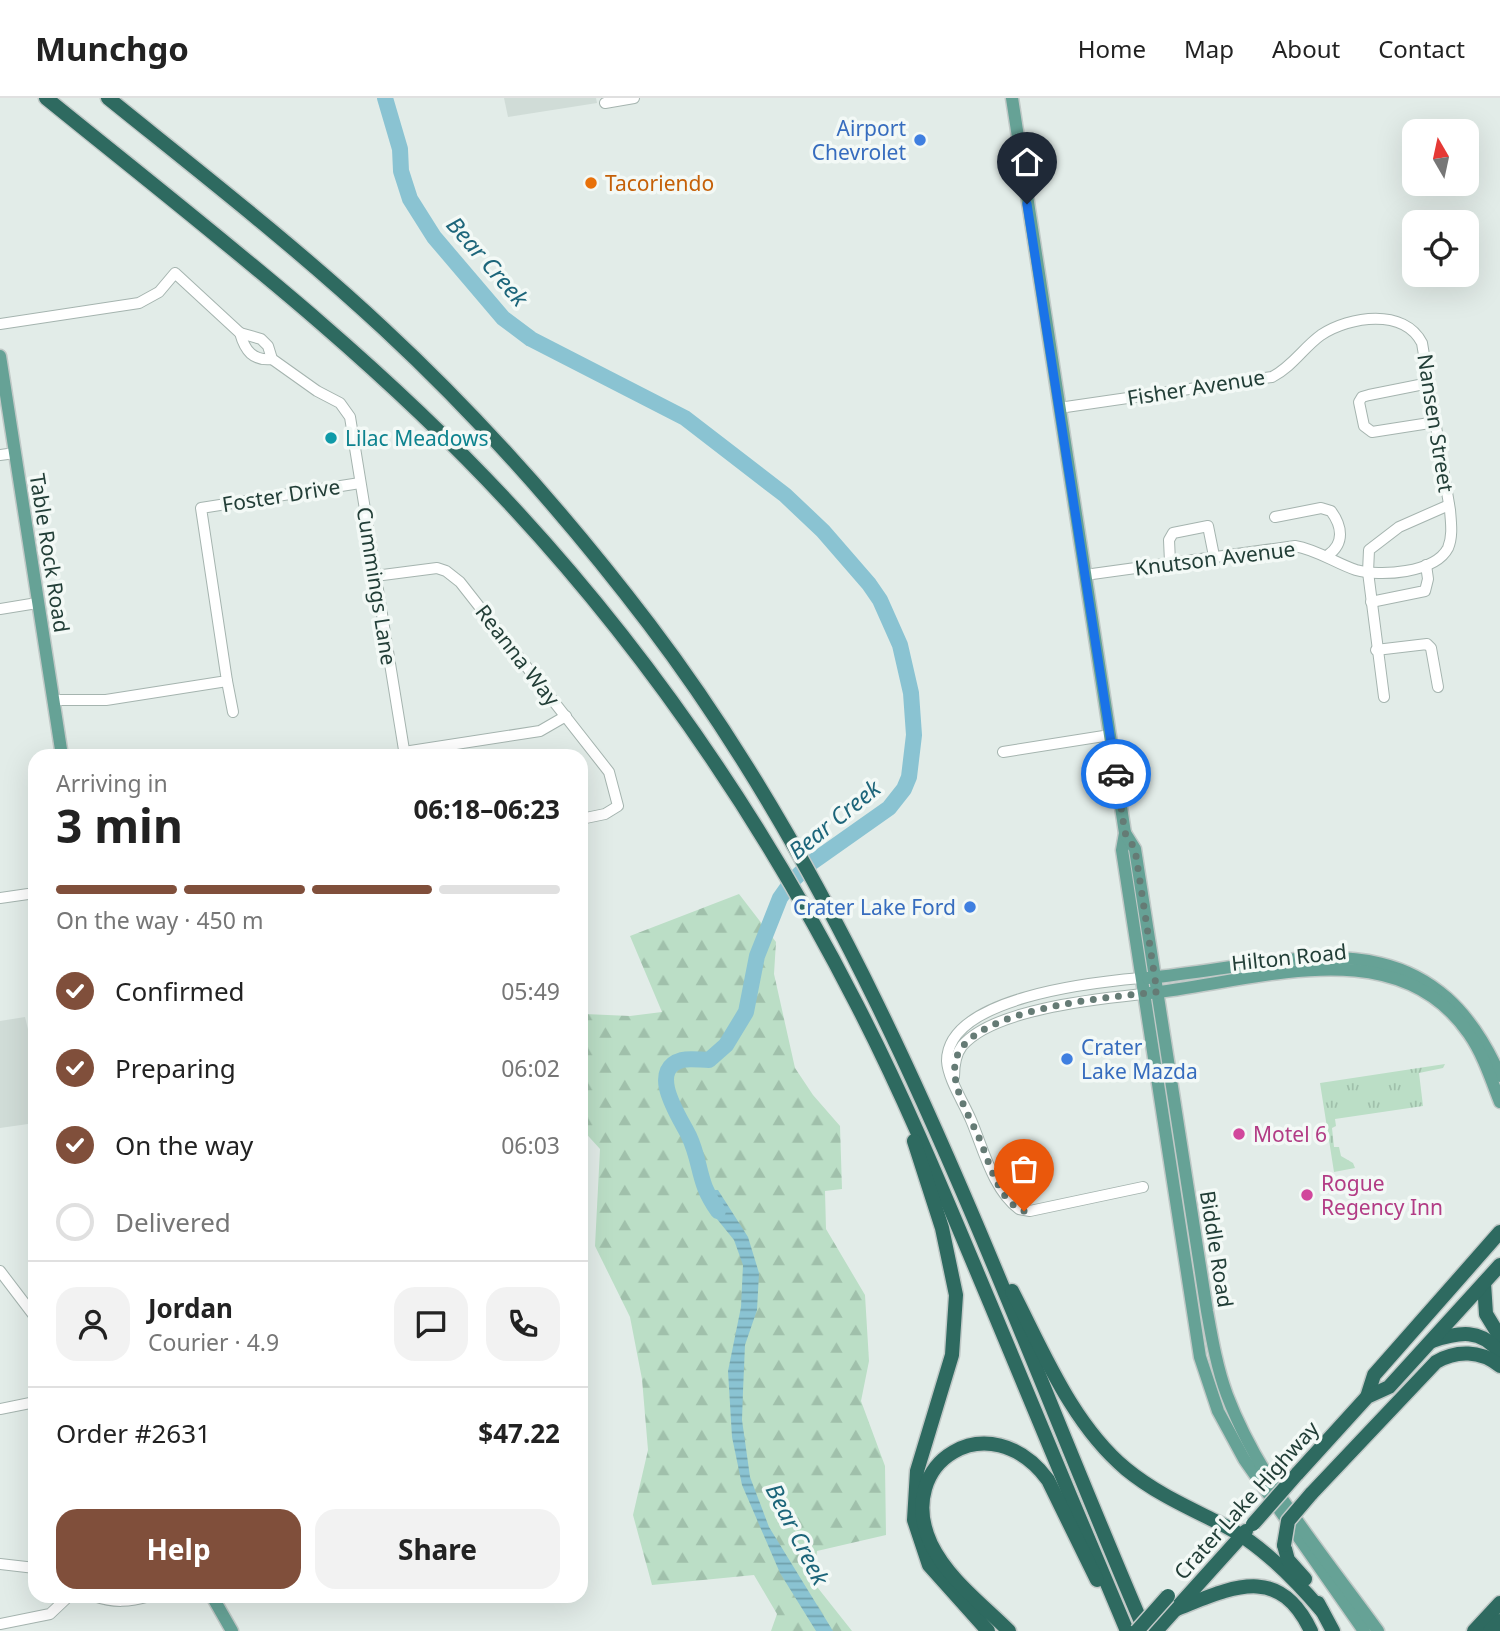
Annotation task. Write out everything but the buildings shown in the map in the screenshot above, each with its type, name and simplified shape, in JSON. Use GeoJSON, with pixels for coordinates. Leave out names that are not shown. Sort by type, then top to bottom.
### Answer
{"type":"FeatureCollection","features":[{"type":"Feature","properties":{"kind":"highway"},"geometry":{"type":"LineString","coordinates":[[46,98],[331,330],[425,416],[559,559],[648,670],[698,738],[775,858],[816,929],[910,1116],[1127,1631]]}},
{"type":"Feature","properties":{"kind":"highway"},"geometry":{"type":"LineString","coordinates":[[108,98],[286,242],[393,338],[508,454],[569,524],[651,626],[738,754],[793,843],[833,915],[900,1052],[1145,1631]]}},
{"type":"Feature","properties":{"kind":"highway"},"geometry":{"type":"LineString","coordinates":[[910,1116],[915,1149],[952,1262],[956,1295],[952,1355],[916,1471],[914,1520],[929,1565],[988,1631]]}},
{"type":"Feature","properties":{"kind":"highway","name":"Crater Lake Highway"},"geometry":{"type":"LineString","coordinates":[[1367,1397],[1374,1375],[1500,1232]]}},
{"type":"Feature","properties":{"kind":"highway","name":"Crater Lake Highway"},"geometry":{"type":"LineString","coordinates":[[1156,1631],[1367,1397],[1390,1387],[1500,1265]]}},
{"type":"Feature","properties":{"kind":"highway"},"geometry":{"type":"LineString","coordinates":[[994,1270],[1007,1282],[1082,1418],[1114,1457],[1156,1491],[1241,1536],[1295,1583],[1322,1611]]}},
{"type":"Feature","properties":{"kind":"highway"},"geometry":{"type":"LineString","coordinates":[[1484,1283],[1486,1314],[1500,1337]]}},
{"type":"Feature","properties":{"kind":"highway"},"geometry":{"type":"LineString","coordinates":[[1431,1342],[1470,1333],[1483,1337],[1500,1353]]}},
{"type":"Feature","properties":{"kind":"highway"},"geometry":{"type":"LineString","coordinates":[[1334,1631],[1305,1580],[1289,1560],[1284,1545],[1288,1521],[1436,1362],[1446,1356],[1467,1353],[1489,1358],[1500,1366]]}},
{"type":"Feature","properties":{"kind":"highway"},"geometry":{"type":"LineString","coordinates":[[1009,1631],[943,1563],[925,1524],[925,1492],[935,1469],[960,1448],[978,1443],[1007,1446],[1037,1466],[1048,1480],[1093,1573],[1120,1615]]}},
{"type":"Feature","properties":{"kind":"highway"},"geometry":{"type":"LineString","coordinates":[[1137,1631],[1168,1596],[1205,1576]]}},
{"type":"Feature","properties":{"kind":"highway"},"geometry":{"type":"LineString","coordinates":[[1174,1610],[1234,1588],[1262,1586],[1293,1602],[1311,1631]]}},
{"type":"Feature","properties":{"kind":"highway"},"geometry":{"type":"LineString","coordinates":[[1474,1631],[1500,1603]]}},
{"type":"Feature","properties":{"kind":"highway"},"geometry":{"type":"LineString","coordinates":[[1490,1631],[1500,1620]]}},
{"type":"Feature","properties":{"kind":"main road","name":"Biddle Road"},"geometry":{"type":"LineString","coordinates":[[1012,98],[1125,833],[1122,850],[1143,994],[1205,1377],[1217,1410],[1244,1459],[1364,1631]]}},
{"type":"Feature","properties":{"kind":"main road","name":"Table Rock Road"},"geometry":{"type":"LineString","coordinates":[[0,356],[61,749]]}},
{"type":"Feature","properties":{"kind":"main road","name":"Biddle Road"},"geometry":{"type":"LineString","coordinates":[[1125,833],[1135,849],[1207,1311],[1227,1396],[1264,1471],[1378,1631]]}},
{"type":"Feature","properties":{"kind":"main road","name":"Hilton Road"},"geometry":{"type":"LineString","coordinates":[[1141,978],[1313,958],[1357,959],[1395,968],[1431,984],[1459,1006],[1480,1034],[1500,1076]]}},
{"type":"Feature","properties":{"kind":"main road","name":"Hilton Road"},"geometry":{"type":"LineString","coordinates":[[1143,994],[1311,970],[1352,969],[1392,976],[1429,994],[1458,1019],[1479,1051],[1500,1102]]}},
{"type":"Feature","properties":{"kind":"main road"},"geometry":{"type":"LineString","coordinates":[[216,1603],[232,1631]]}},
{"type":"Feature","properties":{"kind":"street"},"geometry":{"type":"LineString","coordinates":[[606,103],[634,98]]}},
{"type":"Feature","properties":{"kind":"street"},"geometry":{"type":"LineString","coordinates":[[0,324],[139,303],[159,292],[175,273],[240,333],[261,339],[268,346],[272,359],[261,360],[250,354],[240,333]]}},
{"type":"Feature","properties":{"kind":"street","name":"Fisher Avenue"},"geometry":{"type":"LineString","coordinates":[[1059,408],[1272,377],[1286,370],[1319,336],[1330,330],[1342,325],[1384,319],[1398,320]]}},
{"type":"Feature","properties":{"kind":"street","name":"Nansen Street"},"geometry":{"type":"LineString","coordinates":[[1398,320],[1412,329],[1422,343],[1449,505],[1451,537],[1445,552],[1426,565]]}},
{"type":"Feature","properties":{"kind":"street","name":"Cummings Lane"},"geometry":{"type":"LineString","coordinates":[[272,359],[317,391],[340,403],[350,417],[404,749]]}},
{"type":"Feature","properties":{"kind":"street"},"geometry":{"type":"LineString","coordinates":[[1429,383],[1362,397],[1359,406],[1364,426],[1372,432],[1436,422]]}},
{"type":"Feature","properties":{"kind":"street"},"geometry":{"type":"LineString","coordinates":[[0,455],[15,453]]}},
{"type":"Feature","properties":{"kind":"street","name":"Foster Drive"},"geometry":{"type":"LineString","coordinates":[[227,681],[201,508],[360,483]]}},
{"type":"Feature","properties":{"kind":"street"},"geometry":{"type":"LineString","coordinates":[[1384,698],[1371,602],[1369,550],[1417,517],[1449,505]]}},
{"type":"Feature","properties":{"kind":"street"},"geometry":{"type":"LineString","coordinates":[[1275,517],[1321,508],[1331,511],[1341,536],[1336,550],[1328,555]]}},
{"type":"Feature","properties":{"kind":"street"},"geometry":{"type":"LineString","coordinates":[[1170,562],[1169,541],[1173,533],[1208,526],[1214,556]]}},
{"type":"Feature","properties":{"kind":"street","name":"Knutson Avenue"},"geometry":{"type":"LineString","coordinates":[[1085,575],[1295,546],[1328,555],[1349,567],[1368,572],[1426,565]]}},
{"type":"Feature","properties":{"kind":"street"},"geometry":{"type":"LineString","coordinates":[[1371,602],[1425,591],[1429,579],[1426,565]]}},
{"type":"Feature","properties":{"kind":"street","name":"Reanna Way"},"geometry":{"type":"LineString","coordinates":[[375,576],[424,568],[446,570],[455,576],[609,772],[618,806],[605,814],[588,818]]}},
{"type":"Feature","properties":{"kind":"street"},"geometry":{"type":"LineString","coordinates":[[0,609],[37,603]]}},
{"type":"Feature","properties":{"kind":"street"},"geometry":{"type":"LineString","coordinates":[[1376,650],[1427,644],[1431,648],[1438,687]]}},
{"type":"Feature","properties":{"kind":"street"},"geometry":{"type":"LineString","coordinates":[[53,700],[106,700],[227,681],[233,712]]}},
{"type":"Feature","properties":{"kind":"street"},"geometry":{"type":"LineString","coordinates":[[434,749],[540,731],[566,716]]}},
{"type":"Feature","properties":{"kind":"street"},"geometry":{"type":"LineString","coordinates":[[1003,752],[1110,735]]}},
{"type":"Feature","properties":{"kind":"street"},"geometry":{"type":"LineString","coordinates":[[0,898],[28,894]]}},
{"type":"Feature","properties":{"kind":"street"},"geometry":{"type":"LineString","coordinates":[[1141,978],[1044,992],[977,1017],[952,1041],[947,1062],[996,1178],[1019,1209],[1030,1210],[1143,1187]]}},
{"type":"Feature","properties":{"kind":"street"},"geometry":{"type":"LineString","coordinates":[[954,1081],[955,1063],[963,1045],[1001,1022],[1046,1008],[1143,994]]}},
{"type":"Feature","properties":{"kind":"street"},"geometry":{"type":"LineString","coordinates":[[0,1271],[28,1308]]}},
{"type":"Feature","properties":{"kind":"street"},"geometry":{"type":"LineString","coordinates":[[0,1409],[28,1403]]}},
{"type":"Feature","properties":{"kind":"street"},"geometry":{"type":"LineString","coordinates":[[0,1564],[28,1567]]}},
{"type":"Feature","properties":{"kind":"street"},"geometry":{"type":"LineString","coordinates":[[0,1624],[50,1614],[62,1603]]}},
{"type":"Feature","properties":{"kind":"shaded area"},"geometry":{"type":"Polygon","coordinates":[[[504,98],[596,98],[597,103],[508,117],[504,98]]]}},
{"type":"Feature","properties":{"kind":"shaded area"},"geometry":{"type":"Polygon","coordinates":[[[25,1017],[28,1029],[28,1124],[0,1128],[0,1021],[25,1017]]]}},
{"type":"Feature","properties":{"kind":"green space"},"geometry":{"type":"Polygon","coordinates":[[[739,894],[776,942],[774,974],[795,1068],[813,1095],[840,1126],[842,1189],[825,1191],[826,1229],[865,1295],[869,1361],[861,1401],[885,1466],[886,1535],[817,1551],[814,1583],[852,1631],[771,1631],[777,1614],[754,1575],[652,1585],[633,1515],[648,1450],[642,1379],[630,1317],[595,1246],[600,1149],[588,1136],[588,1014],[630,1016],[662,1012],[630,936],[739,894]]]}},
{"type":"Feature","properties":{"kind":"green space"},"geometry":{"type":"Polygon","coordinates":[[[1445,1064],[1443,1068],[1419,1073],[1423,1106],[1335,1119],[1336,1126],[1332,1128],[1334,1147],[1339,1147],[1341,1156],[1353,1163],[1355,1168],[1334,1172],[1320,1083],[1445,1064]]]}},
{"type":"Feature","properties":{"kind":"water"},"geometry":{"type":"Polygon","coordinates":[[[710,1190],[718,1190],[748,1237],[759,1273],[757,1310],[745,1345],[742,1420],[750,1477],[769,1527],[833,1631],[816,1631],[780,1573],[742,1485],[732,1437],[728,1371],[741,1307],[743,1265],[734,1240],[708,1208],[704,1198],[710,1190]]]}},
{"type":"Feature","properties":{"kind":"waterway","name":"Bear Creek"},"geometry":{"type":"LineString","coordinates":[[385,98],[400,149],[401,171],[410,199],[434,237],[503,318],[531,339],[685,418],[785,495],[823,531],[869,584],[880,600],[900,645],[911,693],[914,735],[909,777],[904,789],[889,808],[811,863],[792,881],[780,898],[757,956],[746,1012],[726,1045],[709,1060],[682,1060],[672,1065],[667,1074],[669,1095],[693,1146],[706,1191],[718,1211]]}},
{"type":"Feature","properties":{"kind":"way so far"},"geometry":{"type":"LineString","coordinates":[[1024,1211],[1015,1206],[1000,1187],[954,1081],[955,1063],[963,1045],[971,1038],[1001,1022],[1026,1013],[1157,992],[1135,849],[1125,833],[1116,774]]}},
{"type":"Feature","properties":{"kind":"place","name":"Airport Chevrolet"},"geometry":{"type":"Point","coordinates":[920,140]}},
{"type":"Feature","properties":{"kind":"place","name":"Tacoriendo"},"geometry":{"type":"Point","coordinates":[591,183]}},
{"type":"Feature","properties":{"kind":"place","name":"Lilac Meadows"},"geometry":{"type":"Point","coordinates":[331,438]}},
{"type":"Feature","properties":{"kind":"place","name":"Crater Lake Ford"},"geometry":{"type":"Point","coordinates":[970,907]}},
{"type":"Feature","properties":{"kind":"place","name":"Crater Lake Mazda"},"geometry":{"type":"Point","coordinates":[1067,1059]}},
{"type":"Feature","properties":{"kind":"place","name":"Motel 6"},"geometry":{"type":"Point","coordinates":[1239,1134]}},
{"type":"Feature","properties":{"kind":"place","name":"Rogue Regency Inn"},"geometry":{"type":"Point","coordinates":[1307,1195]}},
{"type":"Feature","properties":{"kind":"route"},"geometry":{"type":"LineString","coordinates":[[1027,204],[1116,774]]}}]}
